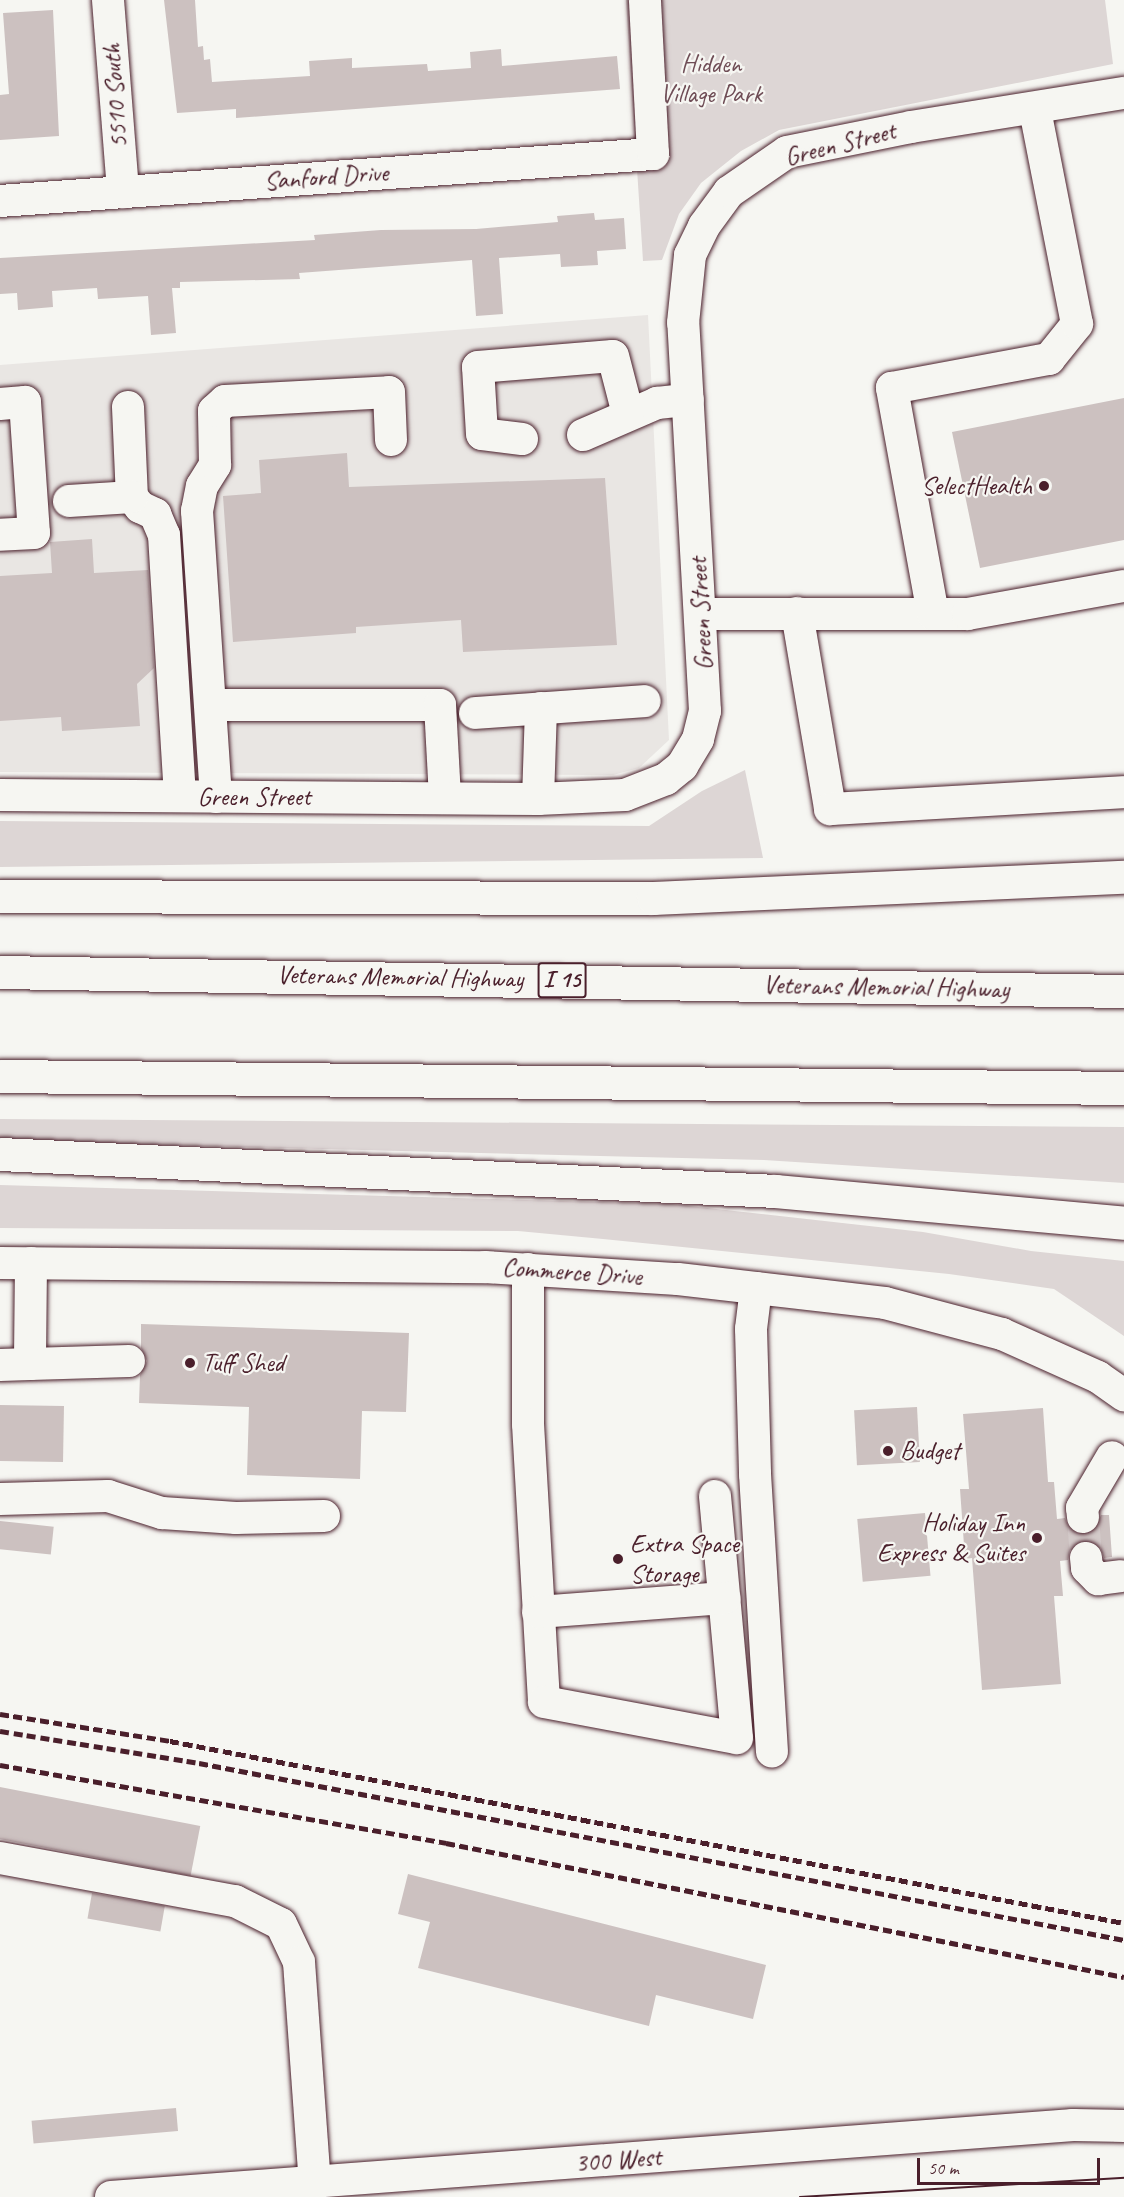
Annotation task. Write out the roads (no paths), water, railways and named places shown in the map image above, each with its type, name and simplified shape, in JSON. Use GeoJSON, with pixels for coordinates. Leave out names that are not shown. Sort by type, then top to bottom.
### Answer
{"type":"FeatureCollection","features":[{"type":"Feature","properties":{"kind":"highway"},"geometry":{"type":"LineString","coordinates":[[0,896],[653,898],[1124,877]]}},
{"type":"Feature","properties":{"kind":"highway","name":"Veterans Memorial Highway"},"geometry":{"type":"LineString","coordinates":[[0,972],[1124,992]]}},
{"type":"Feature","properties":{"kind":"highway"},"geometry":{"type":"LineString","coordinates":[[0,1076],[1124,1088]]}},
{"type":"Feature","properties":{"kind":"highway"},"geometry":{"type":"LineString","coordinates":[[0,1154],[775,1191],[1124,1223]]}},
{"type":"Feature","properties":{"kind":"street","name":"5510 South"},"geometry":{"type":"LineString","coordinates":[[108,0],[123,192]]}},
{"type":"Feature","properties":{"kind":"street","name":"Sanford Drive"},"geometry":{"type":"LineString","coordinates":[[0,201],[653,154],[645,0]]}},
{"type":"Feature","properties":{"kind":"street","name":"Green Street"},"geometry":{"type":"LineString","coordinates":[[0,795],[538,799],[626,795],[649,788],[682,766],[698,740],[705,711],[702,614],[683,323],[688,266],[704,226],[729,192],[787,152],[911,127],[1035,110],[1124,93]]}},
{"type":"Feature","properties":{"kind":"street"},"geometry":{"type":"LineString","coordinates":[[933,614],[892,388],[1049,359],[1077,324],[1035,110]]}},
{"type":"Feature","properties":{"kind":"street"},"geometry":{"type":"LineString","coordinates":[[522,439],[482,434],[478,367],[614,356],[628,414]]}},
{"type":"Feature","properties":{"kind":"street"},"geometry":{"type":"LineString","coordinates":[[216,797],[197,511],[202,486],[215,465],[214,411],[225,401],[389,392],[391,440]]}},
{"type":"Feature","properties":{"kind":"street"},"geometry":{"type":"LineString","coordinates":[[583,435],[657,403],[688,400]]}},
{"type":"Feature","properties":{"kind":"street"},"geometry":{"type":"LineString","coordinates":[[0,404],[25,402],[34,533],[0,535]]}},
{"type":"Feature","properties":{"kind":"street"},"geometry":{"type":"LineString","coordinates":[[128,407],[132,497],[140,507],[154,514],[164,535],[180,796]]}},
{"type":"Feature","properties":{"kind":"street"},"geometry":{"type":"LineString","coordinates":[[69,501],[132,497]]}},
{"type":"Feature","properties":{"kind":"street"},"geometry":{"type":"LineString","coordinates":[[702,614],[968,614],[1124,586]]}},
{"type":"Feature","properties":{"kind":"street"},"geometry":{"type":"LineString","coordinates":[[797,613],[830,809],[1124,792]]}},
{"type":"Feature","properties":{"kind":"street"},"geometry":{"type":"LineString","coordinates":[[475,713],[645,701]]}},
{"type":"Feature","properties":{"kind":"street"},"geometry":{"type":"LineString","coordinates":[[211,705],[440,705],[445,798]]}},
{"type":"Feature","properties":{"kind":"street"},"geometry":{"type":"LineString","coordinates":[[538,799],[541,708]]}},
{"type":"Feature","properties":{"kind":"street","name":"Commerce Drive"},"geometry":{"type":"LineString","coordinates":[[0,1263],[528,1269],[756,1288],[885,1303],[1002,1334],[1098,1377],[1124,1395]]}},
{"type":"Feature","properties":{"kind":"street"},"geometry":{"type":"LineString","coordinates":[[31,1263],[15,1365],[129,1361]]}},
{"type":"Feature","properties":{"kind":"street"},"geometry":{"type":"LineString","coordinates":[[528,1269],[528,1424],[544,1702],[736,1738],[715,1496]]}},
{"type":"Feature","properties":{"kind":"street"},"geometry":{"type":"LineString","coordinates":[[756,1288],[751,1329],[754,1474],[772,1751]]}},
{"type":"Feature","properties":{"kind":"street"},"geometry":{"type":"LineString","coordinates":[[1083,1517],[1082,1508],[1112,1457]]}},
{"type":"Feature","properties":{"kind":"street"},"geometry":{"type":"LineString","coordinates":[[0,1499],[108,1496],[162,1513],[236,1518],[324,1516]]}},
{"type":"Feature","properties":{"kind":"street"},"geometry":{"type":"LineString","coordinates":[[1086,1558],[1087,1568],[1098,1579],[1121,1576]]}},
{"type":"Feature","properties":{"kind":"street"},"geometry":{"type":"LineString","coordinates":[[538,1612],[724,1598]]}},
{"type":"Feature","properties":{"kind":"street"},"geometry":{"type":"LineString","coordinates":[[0,1858],[235,1901],[281,1924],[299,1962],[315,2183]]}},
{"type":"Feature","properties":{"kind":"street","name":"300 West"},"geometry":{"type":"LineString","coordinates":[[111,2197],[1073,2125],[1124,2126]]}},
{"type":"Feature","properties":{"kind":"tunnel"},"geometry":{"type":"LineString","coordinates":[[1083,1517],[1086,1558]]}},
{"type":"Feature","properties":{"kind":"tram line"},"geometry":{"type":"LineString","coordinates":[[800,2197],[1124,2178]]}},
{"type":"Feature","properties":{"kind":"railway"},"geometry":{"type":"LineString","coordinates":[[0,1714],[170,1741],[1124,1923]]}},
{"type":"Feature","properties":{"kind":"railway"},"geometry":{"type":"LineString","coordinates":[[0,1731],[199,1763],[1124,1940]]}},
{"type":"Feature","properties":{"kind":"railway"},"geometry":{"type":"LineString","coordinates":[[0,1765],[446,1843],[1124,1977]]}},
{"type":"Feature","properties":{"kind":"place","name":"SelectHealth"},"geometry":{"type":"Point","coordinates":[1044,486]}},
{"type":"Feature","properties":{"kind":"place","name":"Tuff Shed"},"geometry":{"type":"Point","coordinates":[190,1363]}},
{"type":"Feature","properties":{"kind":"place","name":"Budget"},"geometry":{"type":"Point","coordinates":[888,1451]}},
{"type":"Feature","properties":{"kind":"place","name":"Holiday Inn Express & Suites"},"geometry":{"type":"Point","coordinates":[1037,1538]}},
{"type":"Feature","properties":{"kind":"place","name":"Extra Space Storage"},"geometry":{"type":"Point","coordinates":[618,1559]}},
{"type":"Feature","properties":{"kind":"park label","name":"Hidden Village Park"},"geometry":{"type":"Point","coordinates":[711,79]}}]}
